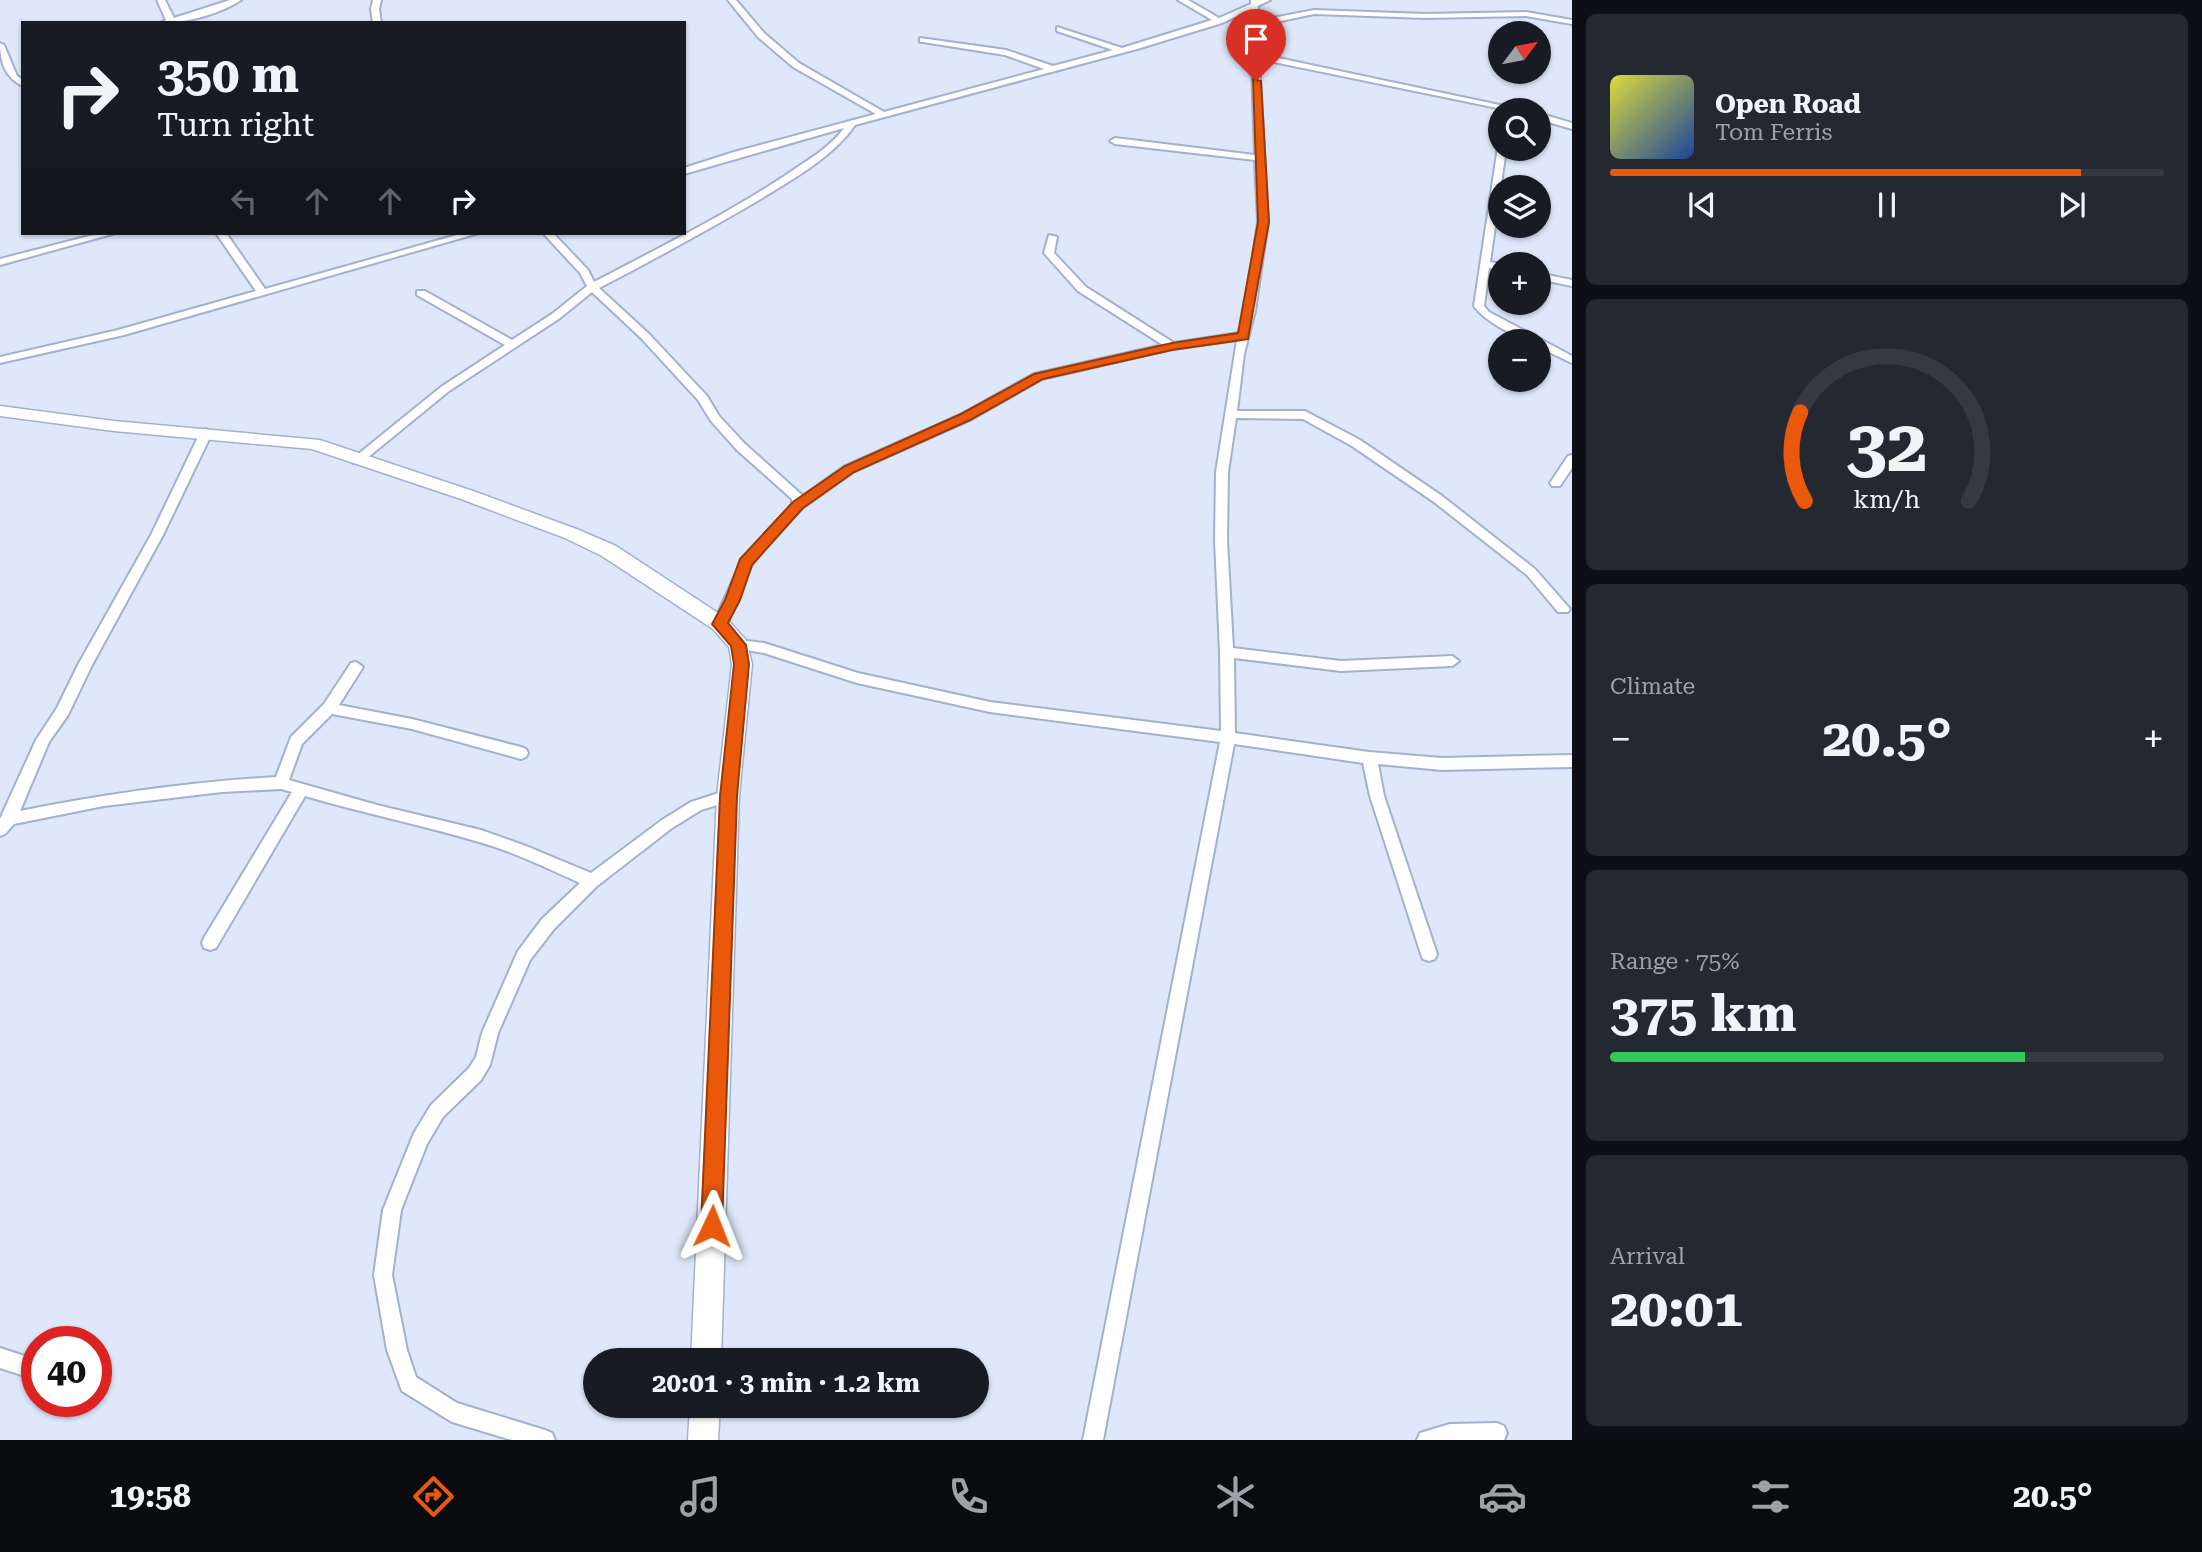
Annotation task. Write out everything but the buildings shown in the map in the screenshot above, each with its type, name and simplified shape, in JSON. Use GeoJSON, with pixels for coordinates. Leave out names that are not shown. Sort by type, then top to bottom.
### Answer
{"type":"FeatureCollection","features":[{"type":"Feature","properties":{"kind":"street"},"geometry":{"type":"LineString","coordinates":[[161,0],[168,21]]}},
{"type":"Feature","properties":{"kind":"street"},"geometry":{"type":"LineString","coordinates":[[171,21],[237,0]]}},
{"type":"Feature","properties":{"kind":"street"},"geometry":{"type":"LineString","coordinates":[[377,0],[377,21]]}},
{"type":"Feature","properties":{"kind":"street"},"geometry":{"type":"LineString","coordinates":[[733,0],[761,34],[796,65],[884,115]]}},
{"type":"Feature","properties":{"kind":"street"},"geometry":{"type":"LineString","coordinates":[[1182,0],[1219,21]]}},
{"type":"Feature","properties":{"kind":"street"},"geometry":{"type":"LineString","coordinates":[[686,170],[1122,50],[1219,21],[1266,0]]}},
{"type":"Feature","properties":{"kind":"street"},"geometry":{"type":"LineString","coordinates":[[1093,1440],[1228,737],[1221,540],[1222,486],[1264,222],[1255,56],[1255,4]]}},
{"type":"Feature","properties":{"kind":"street"},"geometry":{"type":"LineString","coordinates":[[1254,24],[1314,12],[1425,16],[1526,14],[1557,17],[1572,22]]}},
{"type":"Feature","properties":{"kind":"street"},"geometry":{"type":"LineString","coordinates":[[1060,29],[1122,50]]}},
{"type":"Feature","properties":{"kind":"street"},"geometry":{"type":"LineString","coordinates":[[923,40],[1019,55],[1052,69]]}},
{"type":"Feature","properties":{"kind":"street"},"geometry":{"type":"LineString","coordinates":[[0,45],[13,77],[21,83]]}},
{"type":"Feature","properties":{"kind":"street"},"geometry":{"type":"LineString","coordinates":[[1255,56],[1488,105]]}},
{"type":"Feature","properties":{"kind":"street"},"geometry":{"type":"LineString","coordinates":[[1551,120],[1572,126]]}},
{"type":"Feature","properties":{"kind":"street"},"geometry":{"type":"LineString","coordinates":[[357,460],[445,389],[556,316],[592,286],[662,252],[771,188],[835,144],[849,132],[852,123]]}},
{"type":"Feature","properties":{"kind":"street"},"geometry":{"type":"LineString","coordinates":[[1115,141],[1260,158]]}},
{"type":"Feature","properties":{"kind":"street"},"geometry":{"type":"LineString","coordinates":[[1499,161],[1479,306],[1485,314],[1513,329]]}},
{"type":"Feature","properties":{"kind":"street"},"geometry":{"type":"LineString","coordinates":[[0,261],[103,235]]}},
{"type":"Feature","properties":{"kind":"street"},"geometry":{"type":"LineString","coordinates":[[222,235],[262,292]]}},
{"type":"Feature","properties":{"kind":"street"},"geometry":{"type":"LineString","coordinates":[[0,360],[120,333],[467,235]]}},
{"type":"Feature","properties":{"kind":"street"},"geometry":{"type":"LineString","coordinates":[[550,235],[584,272],[592,286],[703,398],[715,418],[741,447],[793,492],[798,498],[798,505]]}},
{"type":"Feature","properties":{"kind":"street"},"geometry":{"type":"LineString","coordinates":[[1052,237],[1049,253],[1082,289],[1172,346]]}},
{"type":"Feature","properties":{"kind":"street"},"geometry":{"type":"LineString","coordinates":[[1551,278],[1572,283]]}},
{"type":"Feature","properties":{"kind":"street"},"geometry":{"type":"LineString","coordinates":[[421,293],[511,344]]}},
{"type":"Feature","properties":{"kind":"street"},"geometry":{"type":"LineString","coordinates":[[720,624],[746,563],[798,505],[849,469],[966,417],[1038,376],[1172,346],[1244,336]]}},
{"type":"Feature","properties":{"kind":"street"},"geometry":{"type":"LineString","coordinates":[[1551,349],[1572,360]]}},
{"type":"Feature","properties":{"kind":"street"},"geometry":{"type":"LineString","coordinates":[[0,411],[114,426],[314,444],[467,495],[592,541],[661,582],[720,624],[739,645],[741,664],[728,796],[706,1348]]}},
{"type":"Feature","properties":{"kind":"street"},"geometry":{"type":"LineString","coordinates":[[1232,414],[1306,415],[1356,443],[1438,499],[1531,572],[1563,610]]}},
{"type":"Feature","properties":{"kind":"street"},"geometry":{"type":"LineString","coordinates":[[3,824],[43,740],[78,685],[85,665],[157,536],[206,433]]}},
{"type":"Feature","properties":{"kind":"street"},"geometry":{"type":"LineString","coordinates":[[1556,483],[1572,459]]}},
{"type":"Feature","properties":{"kind":"street"},"geometry":{"type":"LineString","coordinates":[[739,645],[764,648],[857,678],[990,707],[1369,758],[1442,764],[1572,761]]}},
{"type":"Feature","properties":{"kind":"street"},"geometry":{"type":"LineString","coordinates":[[1227,652],[1324,666],[1452,661]]}},
{"type":"Feature","properties":{"kind":"street"},"geometry":{"type":"LineString","coordinates":[[281,783],[296,741],[329,708],[356,667]]}},
{"type":"Feature","properties":{"kind":"street"},"geometry":{"type":"LineString","coordinates":[[329,708],[412,724],[521,753]]}},
{"type":"Feature","properties":{"kind":"street"},"geometry":{"type":"LineString","coordinates":[[1369,758],[1377,796],[1429,954]]}},
{"type":"Feature","properties":{"kind":"street"},"geometry":{"type":"LineString","coordinates":[[3,824],[104,800],[222,786],[281,783],[377,811],[481,836],[592,881]]}},
{"type":"Feature","properties":{"kind":"street"},"geometry":{"type":"LineString","coordinates":[[211,943],[302,789]]}},
{"type":"Feature","properties":{"kind":"street"},"geometry":{"type":"LineString","coordinates":[[545,1440],[452,1412],[409,1384],[397,1350],[383,1275],[392,1210],[420,1139],[437,1111],[475,1074],[484,1059],[490,1033],[524,956],[548,924],[592,881],[696,806],[728,796]]}},
{"type":"Feature","properties":{"kind":"street"},"geometry":{"type":"LineString","coordinates":[[0,1358],[21,1365]]}},
{"type":"Feature","properties":{"kind":"street"},"geometry":{"type":"LineString","coordinates":[[703,1440],[704,1418]]}},
{"type":"Feature","properties":{"kind":"street"},"geometry":{"type":"LineString","coordinates":[[1427,1440],[1450,1434],[1497,1433]]}},
{"type":"Feature","properties":{"kind":"route"},"geometry":{"type":"LineString","coordinates":[[712,1226],[728,796],[741,664],[739,645],[720,624],[740,575],[758,548],[798,505],[828,483],[849,469],[966,417],[1038,376],[1172,346],[1244,336],[1264,222],[1256,81]]}}]}
